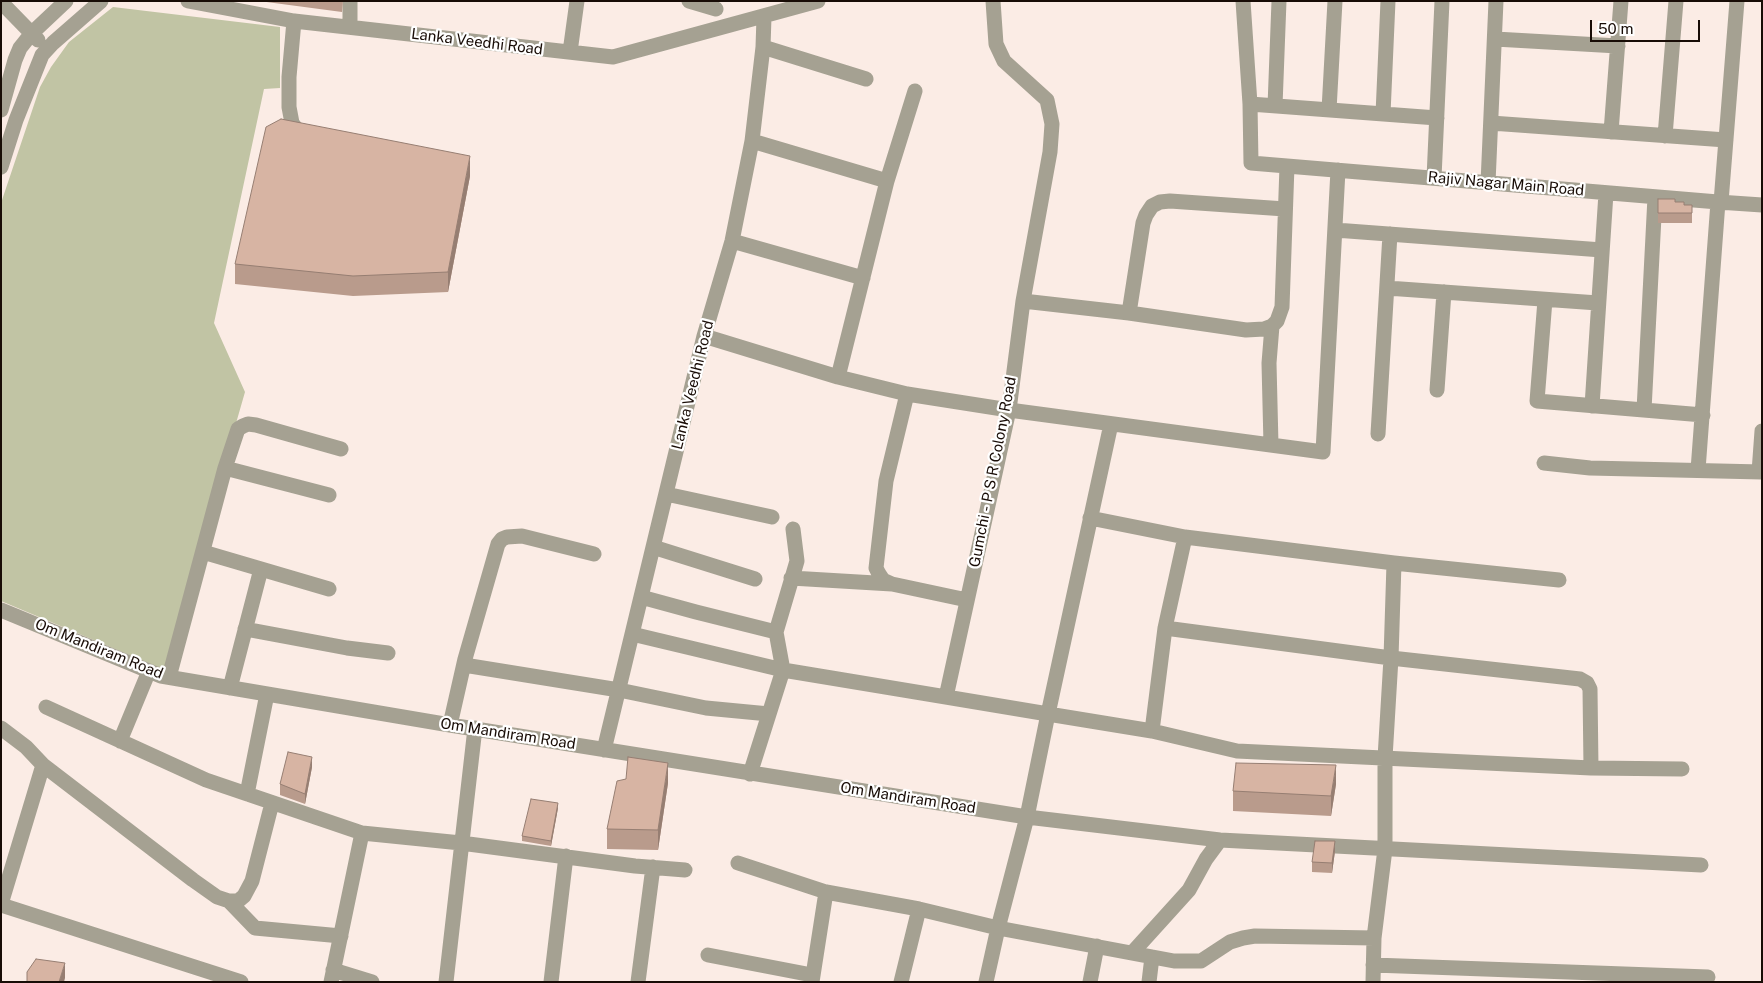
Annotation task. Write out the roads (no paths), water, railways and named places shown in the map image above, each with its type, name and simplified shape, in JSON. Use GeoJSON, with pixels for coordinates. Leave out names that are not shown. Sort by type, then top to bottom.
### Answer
{"type":"FeatureCollection","features":[{"type":"Feature","properties":{"kind":"street"},"geometry":{"type":"LineString","coordinates":[[1,110],[20,48],[32,33],[66,1]]}},
{"type":"Feature","properties":{"kind":"street"},"geometry":{"type":"LineString","coordinates":[[1,167],[16,120],[42,55],[101,1]]}},
{"type":"Feature","properties":{"kind":"street","name":"Lanka Veedhi Road"},"geometry":{"type":"LineString","coordinates":[[188,1],[294,21],[613,57],[818,1]]}},
{"type":"Feature","properties":{"kind":"street"},"geometry":{"type":"LineString","coordinates":[[350,1],[350,27]]}},
{"type":"Feature","properties":{"kind":"street"},"geometry":{"type":"LineString","coordinates":[[570,52],[576,1]]}},
{"type":"Feature","properties":{"kind":"street"},"geometry":{"type":"LineString","coordinates":[[689,1],[717,5],[716,29]]}},
{"type":"Feature","properties":{"kind":"street","name":"Gumchi - P S R Colony Road"},"geometry":{"type":"LineString","coordinates":[[946,697],[1009,410],[1022,300],[1050,152],[1052,124],[1047,100],[1004,61],[996,44],[993,1]]}},
{"type":"Feature","properties":{"kind":"street"},"geometry":{"type":"LineString","coordinates":[[1243,1],[1250,104],[1437,118]]}},
{"type":"Feature","properties":{"kind":"street"},"geometry":{"type":"LineString","coordinates":[[1274,106],[1278,1]]}},
{"type":"Feature","properties":{"kind":"street"},"geometry":{"type":"LineString","coordinates":[[1329,110],[1335,1]]}},
{"type":"Feature","properties":{"kind":"street"},"geometry":{"type":"LineString","coordinates":[[1383,114],[1388,1]]}},
{"type":"Feature","properties":{"kind":"street"},"geometry":{"type":"LineString","coordinates":[[1434,178],[1442,1]]}},
{"type":"Feature","properties":{"kind":"street"},"geometry":{"type":"LineString","coordinates":[[1488,183],[1496,1]]}},
{"type":"Feature","properties":{"kind":"street"},"geometry":{"type":"LineString","coordinates":[[1611,132],[1621,1]]}},
{"type":"Feature","properties":{"kind":"street"},"geometry":{"type":"LineString","coordinates":[[1665,136],[1676,1]]}},
{"type":"Feature","properties":{"kind":"street"},"geometry":{"type":"LineString","coordinates":[[1698,470],[1737,1]]}},
{"type":"Feature","properties":{"kind":"street"},"geometry":{"type":"LineString","coordinates":[[1,2],[47,50]]}},
{"type":"Feature","properties":{"kind":"street","name":"Lanka Veedhi Road"},"geometry":{"type":"LineString","coordinates":[[604,750],[704,336],[732,241],[752,141],[763,47],[764,17]]}},
{"type":"Feature","properties":{"kind":"street"},"geometry":{"type":"LineString","coordinates":[[294,21],[289,77],[289,107],[292,123],[299,132],[313,140],[322,141]]}},
{"type":"Feature","properties":{"kind":"street"},"geometry":{"type":"LineString","coordinates":[[1494,40],[1618,46]]}},
{"type":"Feature","properties":{"kind":"street"},"geometry":{"type":"LineString","coordinates":[[763,47],[866,79]]}},
{"type":"Feature","properties":{"kind":"street"},"geometry":{"type":"LineString","coordinates":[[838,377],[887,181],[915,91]]}},
{"type":"Feature","properties":{"kind":"street","name":"Rajiv Nagar Main Road"},"geometry":{"type":"LineString","coordinates":[[1250,104],[1251,163],[1762,205]]}},
{"type":"Feature","properties":{"kind":"street"},"geometry":{"type":"LineString","coordinates":[[1491,123],[1726,140]]}},
{"type":"Feature","properties":{"kind":"street"},"geometry":{"type":"LineString","coordinates":[[752,141],[887,181]]}},
{"type":"Feature","properties":{"kind":"street"},"geometry":{"type":"LineString","coordinates":[[1022,300],[1246,330],[1264,329],[1272,326],[1277,321],[1282,307],[1287,166]]}},
{"type":"Feature","properties":{"kind":"street"},"geometry":{"type":"LineString","coordinates":[[704,336],[838,377],[907,394],[1009,410],[1323,452],[1338,170]]}},
{"type":"Feature","properties":{"kind":"street"},"geometry":{"type":"LineString","coordinates":[[1592,406],[1606,193]]}},
{"type":"Feature","properties":{"kind":"street"},"geometry":{"type":"LineString","coordinates":[[1644,410],[1655,197]]}},
{"type":"Feature","properties":{"kind":"street"},"geometry":{"type":"LineString","coordinates":[[1129,313],[1144,223],[1146,215],[1152,206],[1160,202],[1170,201],[1285,209]]}},
{"type":"Feature","properties":{"kind":"street"},"geometry":{"type":"LineString","coordinates":[[1335,230],[1602,250]]}},
{"type":"Feature","properties":{"kind":"street"},"geometry":{"type":"LineString","coordinates":[[1378,434],[1390,234]]}},
{"type":"Feature","properties":{"kind":"street"},"geometry":{"type":"LineString","coordinates":[[732,241],[863,278]]}},
{"type":"Feature","properties":{"kind":"street"},"geometry":{"type":"LineString","coordinates":[[1387,288],[1598,304]]}},
{"type":"Feature","properties":{"kind":"street"},"geometry":{"type":"LineString","coordinates":[[1437,390],[1444,292]]}},
{"type":"Feature","properties":{"kind":"street"},"geometry":{"type":"LineString","coordinates":[[1545,300],[1537,401],[1703,415]]}},
{"type":"Feature","properties":{"kind":"street"},"geometry":{"type":"LineString","coordinates":[[1271,445],[1268,363],[1272,326]]}},
{"type":"Feature","properties":{"kind":"street"},"geometry":{"type":"LineString","coordinates":[[892,584],[883,580],[878,574],[876,562],[886,481],[907,394]]}},
{"type":"Feature","properties":{"kind":"street"},"geometry":{"type":"LineString","coordinates":[[169,677],[225,468],[238,429],[248,424],[341,448]]}},
{"type":"Feature","properties":{"kind":"street"},"geometry":{"type":"LineString","coordinates":[[986,982],[1027,817],[1111,424]]}},
{"type":"Feature","properties":{"kind":"street"},"geometry":{"type":"LineString","coordinates":[[1544,463],[1590,468],[1760,472],[1762,431]]}},
{"type":"Feature","properties":{"kind":"street"},"geometry":{"type":"LineString","coordinates":[[225,468],[329,495]]}},
{"type":"Feature","properties":{"kind":"street"},"geometry":{"type":"LineString","coordinates":[[666,494],[772,517]]}},
{"type":"Feature","properties":{"kind":"street"},"geometry":{"type":"LineString","coordinates":[[1090,518],[1185,537],[1394,563],[1559,580]]}},
{"type":"Feature","properties":{"kind":"street"},"geometry":{"type":"LineString","coordinates":[[750,774],[783,670],[776,632],[796,561],[793,529]]}},
{"type":"Feature","properties":{"kind":"street"},"geometry":{"type":"LineString","coordinates":[[450,725],[464,664],[498,544],[502,539],[522,536],[594,554]]}},
{"type":"Feature","properties":{"kind":"street"},"geometry":{"type":"LineString","coordinates":[[1152,731],[1165,628],[1185,537]]}},
{"type":"Feature","properties":{"kind":"street"},"geometry":{"type":"LineString","coordinates":[[653,547],[755,579]]}},
{"type":"Feature","properties":{"kind":"street"},"geometry":{"type":"LineString","coordinates":[[203,552],[329,590]]}},
{"type":"Feature","properties":{"kind":"street"},"geometry":{"type":"LineString","coordinates":[[1372,982],[1374,938],[1384,849],[1394,563]]}},
{"type":"Feature","properties":{"kind":"street"},"geometry":{"type":"LineString","coordinates":[[230,688],[261,569]]}},
{"type":"Feature","properties":{"kind":"street"},"geometry":{"type":"LineString","coordinates":[[791,578],[892,584],[967,600]]}},
{"type":"Feature","properties":{"kind":"street"},"geometry":{"type":"LineString","coordinates":[[641,597],[776,632]]}},
{"type":"Feature","properties":{"kind":"street","name":"Om Mandiram Road"},"geometry":{"type":"LineString","coordinates":[[1,610],[149,671],[169,677],[750,774],[1027,817],[1220,840],[1701,865]]}},
{"type":"Feature","properties":{"kind":"street"},"geometry":{"type":"LineString","coordinates":[[1165,628],[1392,658],[1580,679],[1587,683],[1590,689],[1591,768]]}},
{"type":"Feature","properties":{"kind":"street"},"geometry":{"type":"LineString","coordinates":[[245,629],[347,648],[388,653]]}},
{"type":"Feature","properties":{"kind":"street"},"geometry":{"type":"LineString","coordinates":[[632,634],[783,670],[1152,731],[1237,751],[1591,768],[1682,769]]}},
{"type":"Feature","properties":{"kind":"street"},"geometry":{"type":"LineString","coordinates":[[464,664],[619,690],[706,708],[769,714]]}},
{"type":"Feature","properties":{"kind":"street"},"geometry":{"type":"LineString","coordinates":[[120,741],[149,671]]}},
{"type":"Feature","properties":{"kind":"street"},"geometry":{"type":"LineString","coordinates":[[247,794],[267,694]]}},
{"type":"Feature","properties":{"kind":"street"},"geometry":{"type":"LineString","coordinates":[[46,707],[206,780],[362,833],[461,843],[635,866],[685,870]]}},
{"type":"Feature","properties":{"kind":"street"},"geometry":{"type":"LineString","coordinates":[[1,728],[26,747],[43,765],[192,880],[217,897],[229,901],[238,901],[244,896],[252,881],[272,803]]}},
{"type":"Feature","properties":{"kind":"street"},"geometry":{"type":"LineString","coordinates":[[446,982],[475,728]]}},
{"type":"Feature","properties":{"kind":"street"},"geometry":{"type":"LineString","coordinates":[[43,765],[1,904],[242,982]]}},
{"type":"Feature","properties":{"kind":"street"},"geometry":{"type":"LineString","coordinates":[[362,833],[332,976],[372,982]]}},
{"type":"Feature","properties":{"kind":"street"},"geometry":{"type":"LineString","coordinates":[[1132,953],[1189,890],[1206,858],[1220,840]]}},
{"type":"Feature","properties":{"kind":"street"},"geometry":{"type":"LineString","coordinates":[[551,982],[566,856]]}},
{"type":"Feature","properties":{"kind":"street"},"geometry":{"type":"LineString","coordinates":[[738,863],[826,892],[919,909],[998,928],[1174,961],[1201,961],[1230,942],[1255,936],[1374,938]]}},
{"type":"Feature","properties":{"kind":"street"},"geometry":{"type":"LineString","coordinates":[[638,982],[653,867]]}},
{"type":"Feature","properties":{"kind":"street"},"geometry":{"type":"LineString","coordinates":[[708,955],[812,978],[826,892]]}},
{"type":"Feature","properties":{"kind":"street"},"geometry":{"type":"LineString","coordinates":[[229,901],[255,928],[341,936]]}},
{"type":"Feature","properties":{"kind":"street"},"geometry":{"type":"LineString","coordinates":[[901,982],[919,909]]}},
{"type":"Feature","properties":{"kind":"street"},"geometry":{"type":"LineString","coordinates":[[1090,982],[1097,946]]}},
{"type":"Feature","properties":{"kind":"street"},"geometry":{"type":"LineString","coordinates":[[1149,982],[1152,957]]}},
{"type":"Feature","properties":{"kind":"street"},"geometry":{"type":"LineString","coordinates":[[1373,965],[1708,977]]}}]}
